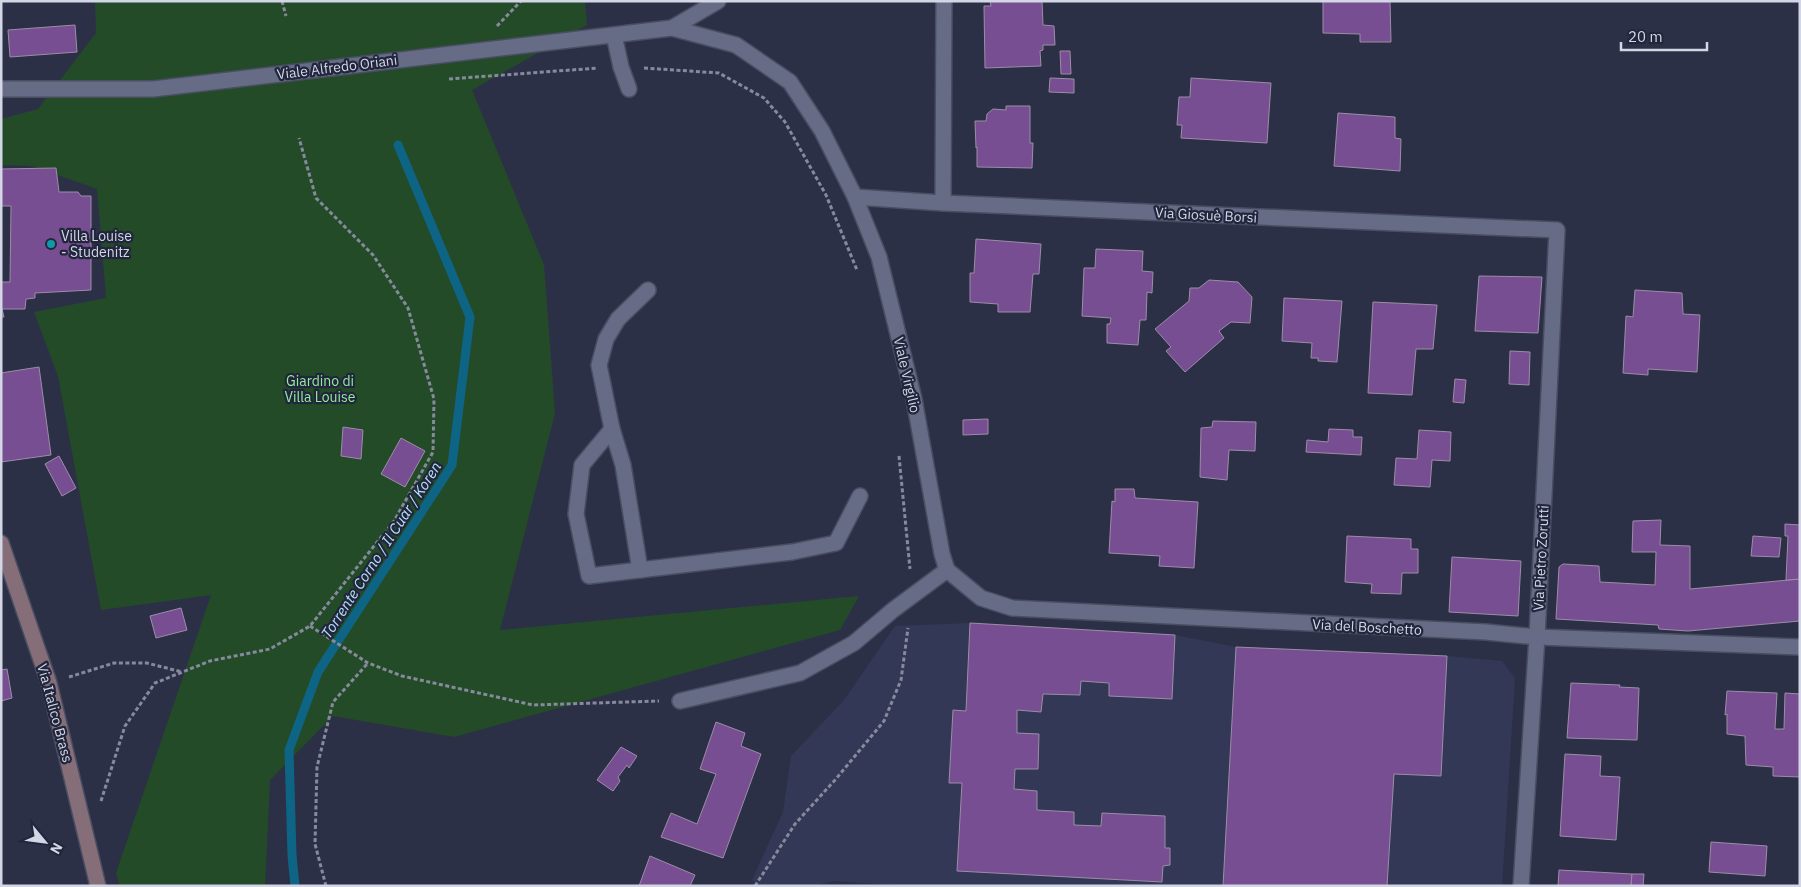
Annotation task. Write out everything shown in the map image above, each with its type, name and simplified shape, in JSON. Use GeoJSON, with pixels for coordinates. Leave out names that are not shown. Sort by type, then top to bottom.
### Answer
{"type":"FeatureCollection","features":[{"type":"Feature","properties":{"kind":"main road","name":"Via Italico Brass"},"geometry":{"type":"LineString","coordinates":[[1,544],[49,683],[98,886]]}},
{"type":"Feature","properties":{"kind":"street"},"geometry":{"type":"LineString","coordinates":[[672,28],[718,1]]}},
{"type":"Feature","properties":{"kind":"street"},"geometry":{"type":"LineString","coordinates":[[943,203],[944,1]]}},
{"type":"Feature","properties":{"kind":"street","name":"Viale Alfredo Oriani"},"geometry":{"type":"LineString","coordinates":[[1,88],[153,89],[672,28]]}},
{"type":"Feature","properties":{"kind":"street","name":"Viale Virgilio"},"geometry":{"type":"LineString","coordinates":[[672,28],[736,45],[790,82],[822,131],[855,198],[879,257],[914,399],[942,554],[947,570]]}},
{"type":"Feature","properties":{"kind":"street"},"geometry":{"type":"LineString","coordinates":[[614,34],[621,66],[629,89]]}},
{"type":"Feature","properties":{"kind":"street","name":"Via Giosuè Borsi"},"geometry":{"type":"LineString","coordinates":[[855,198],[1557,230]]}},
{"type":"Feature","properties":{"kind":"street","name":"Via Pietro Zorutti"},"geometry":{"type":"LineString","coordinates":[[1521,886],[1537,637],[1557,230]]}},
{"type":"Feature","properties":{"kind":"street"},"geometry":{"type":"LineString","coordinates":[[640,570],[623,465],[612,429],[599,365],[606,339],[618,319],[648,290]]}},
{"type":"Feature","properties":{"kind":"street"},"geometry":{"type":"LineString","coordinates":[[612,429],[582,465],[576,514],[589,576],[792,552],[836,543],[860,496]]}},
{"type":"Feature","properties":{"kind":"street"},"geometry":{"type":"LineString","coordinates":[[680,700],[800,673],[854,643],[947,570]]}},
{"type":"Feature","properties":{"kind":"street","name":"Via del Boschetto"},"geometry":{"type":"LineString","coordinates":[[947,570],[981,598],[1012,608],[1486,632],[1537,637],[1800,646]]}},
{"type":"Feature","properties":{"kind":"path"},"geometry":{"type":"LineString","coordinates":[[282,1],[286,16]]}},
{"type":"Feature","properties":{"kind":"path"},"geometry":{"type":"LineString","coordinates":[[443,80],[621,66],[719,73],[764,98],[785,122],[826,195],[858,272]]}},
{"type":"Feature","properties":{"kind":"path"},"geometry":{"type":"LineString","coordinates":[[99,808],[125,726],[155,683],[210,661],[270,648],[310,626],[394,521],[433,452],[434,399],[408,308],[373,255],[316,198],[299,138]]}},
{"type":"Feature","properties":{"kind":"path"},"geometry":{"type":"LineString","coordinates":[[755,886],[795,824],[884,721],[901,680],[912,596],[899,450]]}},
{"type":"Feature","properties":{"kind":"path"},"geometry":{"type":"LineString","coordinates":[[310,626],[368,662],[402,676],[533,705],[680,700]]}},
{"type":"Feature","properties":{"kind":"path"},"geometry":{"type":"LineString","coordinates":[[326,886],[315,844],[318,767],[334,702],[368,662]]}},
{"type":"Feature","properties":{"kind":"path"},"geometry":{"type":"LineString","coordinates":[[49,683],[114,664],[147,663],[183,672]]}},
{"type":"Feature","properties":{"kind":"shaded area"},"geometry":{"type":"Polygon","coordinates":[[[970,623],[1175,635],[1236,647],[1447,656],[1502,661],[1515,678],[1502,886],[905,886],[834,881],[815,886],[759,886],[752,880],[783,812],[791,756],[844,700],[895,626],[970,623]]]}},
{"type":"Feature","properties":{"kind":"green space","name":"Giardino di Villa Louise"},"geometry":{"type":"Polygon","coordinates":[[[95,1],[585,1],[587,25],[472,90],[544,265],[555,413],[500,630],[859,596],[840,630],[454,737],[333,716],[270,780],[265,886],[120,886],[116,873],[211,595],[101,610],[58,376],[34,312],[106,298],[97,189],[32,166],[1,165],[1,119],[38,109],[96,33],[95,1]]]}},
{"type":"Feature","properties":{"kind":"building"},"geometry":{"type":"Polygon","coordinates":[[[990,1],[1042,1],[1043,25],[1054,26],[1055,45],[1043,45],[1043,50],[1040,51],[1041,66],[985,68],[984,6],[991,6],[990,1]]]}},
{"type":"Feature","properties":{"kind":"building"},"geometry":{"type":"Polygon","coordinates":[[[1323,1],[1390,1],[1391,42],[1360,42],[1360,34],[1323,33],[1323,1]]]}},
{"type":"Feature","properties":{"kind":"building"},"geometry":{"type":"Polygon","coordinates":[[[75,25],[77,52],[10,57],[8,30],[75,25]]]}},
{"type":"Feature","properties":{"kind":"building"},"geometry":{"type":"Polygon","coordinates":[[[1060,51],[1070,51],[1071,74],[1061,74],[1060,51]]]}},
{"type":"Feature","properties":{"kind":"building"},"geometry":{"type":"Polygon","coordinates":[[[1050,78],[1074,79],[1074,93],[1049,92],[1050,78]]]}},
{"type":"Feature","properties":{"kind":"building"},"geometry":{"type":"Polygon","coordinates":[[[1191,78],[1271,83],[1267,143],[1181,138],[1182,125],[1177,125],[1179,97],[1190,97],[1191,78]]]}},
{"type":"Feature","properties":{"kind":"building"},"geometry":{"type":"Polygon","coordinates":[[[1006,106],[1030,106],[1030,143],[1033,143],[1032,168],[977,167],[975,121],[986,121],[987,114],[993,109],[1006,110],[1006,106]]]}},
{"type":"Feature","properties":{"kind":"building"},"geometry":{"type":"Polygon","coordinates":[[[1338,113],[1395,117],[1395,138],[1401,139],[1400,171],[1334,166],[1338,113]]]}},
{"type":"Feature","properties":{"kind":"building","name":"Villa Louise - Studenitz"},"geometry":{"type":"Polygon","coordinates":[[[56,168],[59,192],[78,192],[81,196],[91,196],[91,290],[35,293],[35,298],[26,299],[25,309],[2,309],[4,317],[1,317],[1,282],[10,282],[11,206],[1,206],[1,169],[56,168]]]}},
{"type":"Feature","properties":{"kind":"building"},"geometry":{"type":"Polygon","coordinates":[[[976,239],[1041,244],[1039,274],[1033,274],[1030,312],[998,312],[998,304],[970,302],[970,273],[974,273],[976,239]]]}},
{"type":"Feature","properties":{"kind":"building"},"geometry":{"type":"Polygon","coordinates":[[[1096,249],[1143,251],[1142,271],[1153,272],[1152,293],[1147,292],[1146,320],[1140,320],[1138,345],[1107,343],[1107,324],[1110,324],[1111,318],[1082,316],[1084,268],[1095,268],[1096,249]]]}},
{"type":"Feature","properties":{"kind":"building"},"geometry":{"type":"Polygon","coordinates":[[[1479,276],[1542,277],[1538,333],[1475,331],[1479,276]]]}},
{"type":"Feature","properties":{"kind":"building"},"geometry":{"type":"Polygon","coordinates":[[[1209,280],[1238,282],[1252,297],[1250,323],[1231,322],[1219,331],[1224,338],[1185,372],[1166,351],[1171,347],[1155,329],[1189,301],[1190,288],[1199,288],[1209,280]]]}},
{"type":"Feature","properties":{"kind":"building"},"geometry":{"type":"Polygon","coordinates":[[[1635,290],[1682,293],[1683,314],[1700,315],[1697,372],[1648,369],[1648,375],[1623,373],[1626,316],[1633,317],[1635,290]]]}},
{"type":"Feature","properties":{"kind":"building"},"geometry":{"type":"Polygon","coordinates":[[[1284,298],[1342,301],[1337,362],[1318,361],[1318,358],[1311,358],[1312,343],[1282,341],[1284,298]]]}},
{"type":"Feature","properties":{"kind":"building"},"geometry":{"type":"Polygon","coordinates":[[[1373,302],[1437,305],[1433,349],[1416,349],[1412,395],[1368,393],[1373,302]]]}},
{"type":"Feature","properties":{"kind":"building"},"geometry":{"type":"Polygon","coordinates":[[[1510,351],[1530,352],[1529,385],[1509,384],[1510,351]]]}},
{"type":"Feature","properties":{"kind":"building"},"geometry":{"type":"Polygon","coordinates":[[[39,367],[51,455],[1,462],[1,373],[39,367]]]}},
{"type":"Feature","properties":{"kind":"building"},"geometry":{"type":"Polygon","coordinates":[[[1455,379],[1466,380],[1464,403],[1453,402],[1455,379]]]}},
{"type":"Feature","properties":{"kind":"building"},"geometry":{"type":"Polygon","coordinates":[[[988,419],[988,434],[963,435],[963,420],[988,419]]]}},
{"type":"Feature","properties":{"kind":"building"},"geometry":{"type":"Polygon","coordinates":[[[1213,421],[1256,422],[1255,451],[1229,450],[1227,480],[1200,477],[1201,428],[1212,427],[1213,421]]]}},
{"type":"Feature","properties":{"kind":"building"},"geometry":{"type":"Polygon","coordinates":[[[343,427],[363,430],[361,459],[341,456],[343,427]]]}},
{"type":"Feature","properties":{"kind":"building"},"geometry":{"type":"Polygon","coordinates":[[[1329,429],[1353,430],[1353,437],[1362,437],[1361,455],[1306,452],[1307,440],[1328,442],[1329,429]]]}},
{"type":"Feature","properties":{"kind":"building"},"geometry":{"type":"Polygon","coordinates":[[[1419,430],[1451,432],[1450,461],[1432,460],[1430,487],[1394,485],[1396,458],[1417,459],[1419,430]]]}},
{"type":"Feature","properties":{"kind":"building"},"geometry":{"type":"Polygon","coordinates":[[[401,438],[425,451],[405,487],[381,474],[401,438]]]}},
{"type":"Feature","properties":{"kind":"building"},"geometry":{"type":"Polygon","coordinates":[[[59,456],[76,488],[62,496],[45,464],[59,456]]]}},
{"type":"Feature","properties":{"kind":"building"},"geometry":{"type":"Polygon","coordinates":[[[1115,489],[1134,489],[1135,498],[1198,502],[1194,568],[1159,566],[1160,556],[1109,553],[1112,501],[1115,502],[1115,489]]]}},
{"type":"Feature","properties":{"kind":"building"},"geometry":{"type":"Polygon","coordinates":[[[1661,520],[1660,545],[1690,546],[1690,589],[1800,579],[1800,621],[1688,631],[1659,629],[1658,625],[1556,619],[1559,567],[1563,564],[1599,566],[1600,582],[1655,585],[1656,552],[1632,552],[1633,521],[1661,520]]]}},
{"type":"Feature","properties":{"kind":"building"},"geometry":{"type":"Polygon","coordinates":[[[1785,524],[1800,525],[1800,579],[1786,580],[1788,536],[1785,536],[1785,524]]]}},
{"type":"Feature","properties":{"kind":"building"},"geometry":{"type":"Polygon","coordinates":[[[1347,536],[1411,539],[1411,549],[1418,549],[1418,573],[1402,573],[1401,594],[1371,593],[1372,584],[1345,582],[1347,536]]]}},
{"type":"Feature","properties":{"kind":"building"},"geometry":{"type":"Polygon","coordinates":[[[1753,536],[1781,538],[1779,557],[1751,556],[1753,536]]]}},
{"type":"Feature","properties":{"kind":"building"},"geometry":{"type":"Polygon","coordinates":[[[1452,557],[1521,561],[1518,616],[1449,612],[1452,557]]]}},
{"type":"Feature","properties":{"kind":"building"},"geometry":{"type":"Polygon","coordinates":[[[181,608],[187,630],[156,638],[150,616],[181,608]]]}},
{"type":"Feature","properties":{"kind":"building"},"geometry":{"type":"Polygon","coordinates":[[[970,623],[1175,635],[1172,699],[1109,696],[1109,683],[1081,681],[1080,695],[1043,694],[1041,712],[1017,710],[1017,733],[1039,734],[1038,769],[1015,769],[1014,789],[1037,791],[1037,810],[1074,812],[1074,825],[1101,826],[1102,813],[1165,816],[1165,848],[1170,848],[1170,865],[1163,866],[1162,882],[957,871],[962,783],[949,783],[953,710],[966,711],[970,623]]]}},
{"type":"Feature","properties":{"kind":"building"},"geometry":{"type":"Polygon","coordinates":[[[1236,647],[1447,656],[1441,776],[1394,774],[1387,886],[1223,886],[1236,647]]]}},
{"type":"Feature","properties":{"kind":"building"},"geometry":{"type":"Polygon","coordinates":[[[7,669],[12,698],[1,701],[1,670],[7,669]]]}},
{"type":"Feature","properties":{"kind":"building"},"geometry":{"type":"Polygon","coordinates":[[[1571,683],[1620,685],[1619,687],[1639,688],[1637,740],[1567,738],[1571,683]]]}},
{"type":"Feature","properties":{"kind":"building"},"geometry":{"type":"Polygon","coordinates":[[[1727,691],[1777,693],[1775,729],[1784,729],[1785,693],[1800,694],[1800,777],[1773,776],[1773,767],[1746,765],[1745,736],[1727,734],[1727,714],[1725,715],[1727,691]]]}},
{"type":"Feature","properties":{"kind":"building"},"geometry":{"type":"Polygon","coordinates":[[[716,722],[745,733],[741,746],[761,754],[723,858],[661,837],[671,813],[697,824],[716,774],[700,769],[716,722]]]}},
{"type":"Feature","properties":{"kind":"building"},"geometry":{"type":"Polygon","coordinates":[[[621,747],[637,756],[629,768],[627,765],[618,777],[620,781],[613,791],[597,780],[621,747]]]}},
{"type":"Feature","properties":{"kind":"building"},"geometry":{"type":"Polygon","coordinates":[[[1565,754],[1601,756],[1600,776],[1620,777],[1616,840],[1560,836],[1565,754]]]}},
{"type":"Feature","properties":{"kind":"building"},"geometry":{"type":"Polygon","coordinates":[[[1711,842],[1767,846],[1765,876],[1709,872],[1711,842]]]}},
{"type":"Feature","properties":{"kind":"building"},"geometry":{"type":"Polygon","coordinates":[[[650,856],[695,875],[690,886],[639,886],[650,856]]]}},
{"type":"Feature","properties":{"kind":"building"},"geometry":{"type":"Polygon","coordinates":[[[1559,870],[1632,874],[1631,886],[1558,886],[1559,870]]]}},
{"type":"Feature","properties":{"kind":"building"},"geometry":{"type":"Polygon","coordinates":[[[1632,874],[1644,874],[1643,886],[1631,886],[1632,874]]]}},
{"type":"Feature","properties":{"kind":"waterway","name":"Torrente Corno / Il Cuar / Koren"},"geometry":{"type":"LineString","coordinates":[[295,886],[292,855],[289,750],[318,672],[452,465],[470,317],[398,145]]}},
{"type":"Feature","properties":{"kind":"place","name":"Villa Louise - Studenitz"},"geometry":{"type":"Point","coordinates":[51,244]}}]}
